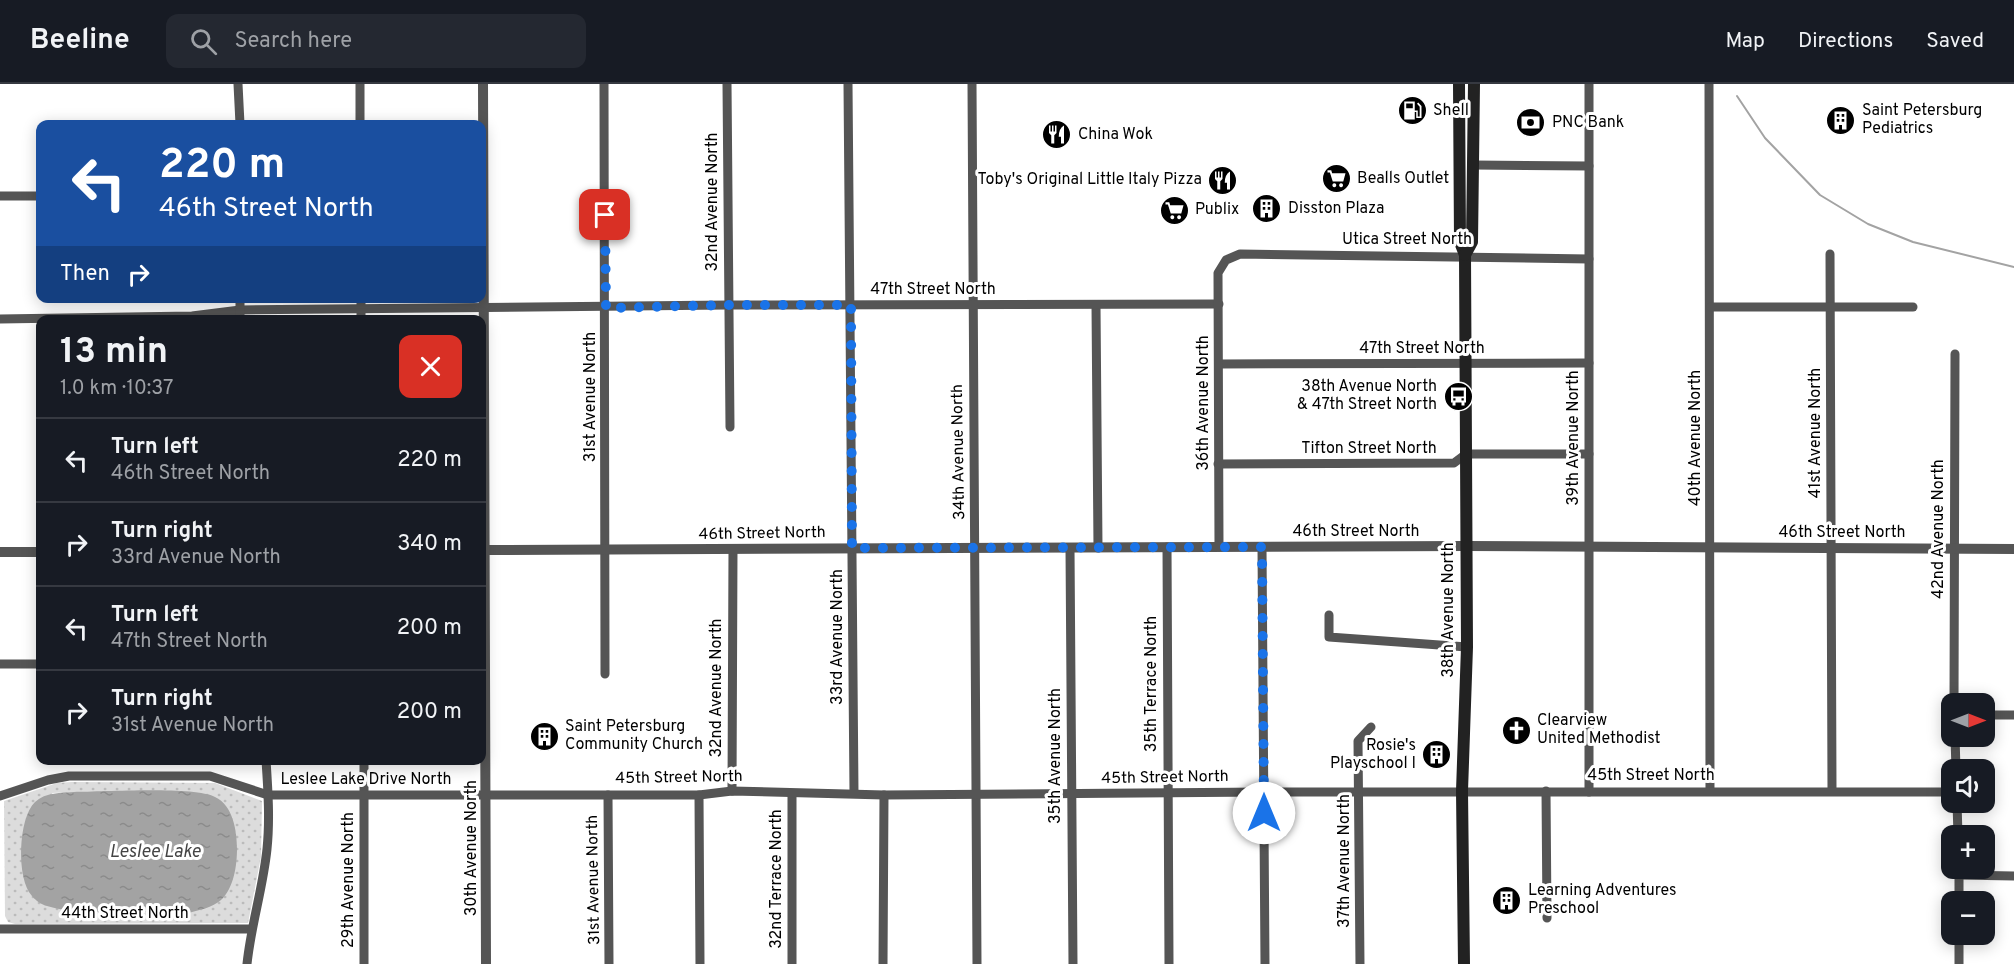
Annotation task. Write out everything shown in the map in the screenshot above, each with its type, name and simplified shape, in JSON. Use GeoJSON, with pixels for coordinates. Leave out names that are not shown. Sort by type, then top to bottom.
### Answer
{"type":"FeatureCollection","features":[{"type":"Feature","properties":{"kind":"main road","name":"38th Avenue North"},"geometry":{"type":"LineString","coordinates":[[1459,84],[1461,242],[1465,255],[1467,647],[1462,791],[1464,964]]}},
{"type":"Feature","properties":{"kind":"main road","name":"38th Avenue North"},"geometry":{"type":"LineString","coordinates":[[1465,255],[1472,242],[1474,84]]}},
{"type":"Feature","properties":{"kind":"street"},"geometry":{"type":"LineString","coordinates":[[238,84],[240,120]]}},
{"type":"Feature","properties":{"kind":"street"},"geometry":{"type":"LineString","coordinates":[[360,84],[360,120]]}},
{"type":"Feature","properties":{"kind":"street","name":"30th Avenue North"},"geometry":{"type":"LineString","coordinates":[[483,84],[483,120]]}},
{"type":"Feature","properties":{"kind":"street","name":"31st Avenue North"},"geometry":{"type":"LineString","coordinates":[[604,84],[605,674]]}},
{"type":"Feature","properties":{"kind":"street","name":"32nd Avenue North"},"geometry":{"type":"LineString","coordinates":[[728,84],[730,427]]}},
{"type":"Feature","properties":{"kind":"street","name":"33rd Avenue North"},"geometry":{"type":"LineString","coordinates":[[848,84],[854,794]]}},
{"type":"Feature","properties":{"kind":"street","name":"34th Avenue North"},"geometry":{"type":"LineString","coordinates":[[972,84],[977,964]]}},
{"type":"Feature","properties":{"kind":"street","name":"39th Avenue North"},"geometry":{"type":"LineString","coordinates":[[1589,84],[1589,792]]}},
{"type":"Feature","properties":{"kind":"street","name":"40th Avenue North"},"geometry":{"type":"LineString","coordinates":[[1709,84],[1710,791]]}},
{"type":"Feature","properties":{"kind":"street"},"geometry":{"type":"LineString","coordinates":[[1473,165],[1589,166]]}},
{"type":"Feature","properties":{"kind":"street"},"geometry":{"type":"LineString","coordinates":[[0,196],[36,196]]}},
{"type":"Feature","properties":{"kind":"street","name":"Utica Street North"},"geometry":{"type":"LineString","coordinates":[[1226,260],[1240,254],[1465,255],[1589,259]]}},
{"type":"Feature","properties":{"kind":"street","name":"41st Avenue North"},"geometry":{"type":"LineString","coordinates":[[1830,254],[1832,791]]}},
{"type":"Feature","properties":{"kind":"street","name":"36th Avenue North"},"geometry":{"type":"LineString","coordinates":[[1219,547],[1218,273],[1226,260]]}},
{"type":"Feature","properties":{"kind":"street","name":"30th Avenue North"},"geometry":{"type":"LineString","coordinates":[[485,303],[485,315]]}},
{"type":"Feature","properties":{"kind":"street"},"geometry":{"type":"LineString","coordinates":[[1096,304],[1098,548]]}},
{"type":"Feature","properties":{"kind":"street","name":"47th Street North"},"geometry":{"type":"LineString","coordinates":[[240,315],[361,315],[485,308],[728,305],[1219,304]]}},
{"type":"Feature","properties":{"kind":"street"},"geometry":{"type":"LineString","coordinates":[[1711,307],[1913,307]]}},
{"type":"Feature","properties":{"kind":"street","name":"47th Street North"},"geometry":{"type":"LineString","coordinates":[[0,319],[36,319]]}},
{"type":"Feature","properties":{"kind":"street","name":"42nd Avenue North"},"geometry":{"type":"LineString","coordinates":[[1954,693],[1955,354]]}},
{"type":"Feature","properties":{"kind":"street","name":"47th Street North"},"geometry":{"type":"LineString","coordinates":[[1219,364],[1589,363]]}},
{"type":"Feature","properties":{"kind":"street","name":"Tifton Street North"},"geometry":{"type":"LineString","coordinates":[[1218,464],[1454,464],[1466,454],[1589,454]]}},
{"type":"Feature","properties":{"kind":"street","name":"46th Street North"},"geometry":{"type":"LineString","coordinates":[[486,550],[1466,546],[2014,549]]}},
{"type":"Feature","properties":{"kind":"street","name":"35th Terrace North"},"geometry":{"type":"LineString","coordinates":[[1167,547],[1169,964]]}},
{"type":"Feature","properties":{"kind":"street"},"geometry":{"type":"LineString","coordinates":[[1262,547],[1265,964]]}},
{"type":"Feature","properties":{"kind":"street","name":"35th Avenue North"},"geometry":{"type":"LineString","coordinates":[[1070,548],[1073,964]]}},
{"type":"Feature","properties":{"kind":"street","name":"32nd Avenue North"},"geometry":{"type":"LineString","coordinates":[[732,791],[733,549]]}},
{"type":"Feature","properties":{"kind":"street"},"geometry":{"type":"LineString","coordinates":[[0,552],[36,552]]}},
{"type":"Feature","properties":{"kind":"street"},"geometry":{"type":"LineString","coordinates":[[1329,615],[1329,637],[1467,647]]}},
{"type":"Feature","properties":{"kind":"street"},"geometry":{"type":"LineString","coordinates":[[0,664],[36,664]]}},
{"type":"Feature","properties":{"kind":"street"},"geometry":{"type":"LineString","coordinates":[[1995,715],[2014,715]]}},
{"type":"Feature","properties":{"kind":"street","name":"37th Avenue North"},"geometry":{"type":"LineString","coordinates":[[1360,964],[1358,741],[1371,727]]}},
{"type":"Feature","properties":{"kind":"street","name":"30th Avenue North"},"geometry":{"type":"LineString","coordinates":[[486,733],[486,964]]}},
{"type":"Feature","properties":{"kind":"street"},"geometry":{"type":"LineString","coordinates":[[247,964],[251,929],[260,894],[267,849],[266,765]]}},
{"type":"Feature","properties":{"kind":"street","name":"29th Avenue North"},"geometry":{"type":"LineString","coordinates":[[364,765],[364,964]]}},
{"type":"Feature","properties":{"kind":"street","name":"Leslee Lake Drive North"},"geometry":{"type":"LineString","coordinates":[[0,796],[48,780],[69,776],[210,776],[268,795],[487,794]]}},
{"type":"Feature","properties":{"kind":"street","name":"45th Street North"},"geometry":{"type":"LineString","coordinates":[[487,794],[699,795],[732,791],[884,795],[1462,791],[1941,792]]}},
{"type":"Feature","properties":{"kind":"street"},"geometry":{"type":"LineString","coordinates":[[1546,791],[1547,918]]}},
{"type":"Feature","properties":{"kind":"street","name":"32nd Terrace North"},"geometry":{"type":"LineString","coordinates":[[792,794],[792,964]]}},
{"type":"Feature","properties":{"kind":"street","name":"31st Avenue North"},"geometry":{"type":"LineString","coordinates":[[608,795],[609,964]]}},
{"type":"Feature","properties":{"kind":"street"},"geometry":{"type":"LineString","coordinates":[[699,795],[700,964]]}},
{"type":"Feature","properties":{"kind":"street"},"geometry":{"type":"LineString","coordinates":[[883,964],[884,795]]}},
{"type":"Feature","properties":{"kind":"street"},"geometry":{"type":"LineString","coordinates":[[1995,875],[2014,876]]}},
{"type":"Feature","properties":{"kind":"street","name":"44th Street North"},"geometry":{"type":"LineString","coordinates":[[0,929],[251,929]]}},
{"type":"Feature","properties":{"kind":"street"},"geometry":{"type":"LineString","coordinates":[[1959,945],[1959,964]]}},
{"type":"Feature","properties":{"kind":"shaded area"},"geometry":{"type":"Polygon","coordinates":[[[57,783],[215,783],[262,801],[261,857],[248,923],[15,924],[8,922],[5,916],[4,801],[57,783]],[[190,792],[52,793],[151,912],[185,914],[236,834],[225,805],[190,792]]]}},
{"type":"Feature","properties":{"kind":"water","name":"Leslee Lake"},"geometry":{"type":"Polygon","coordinates":[[[147,790],[188,792],[215,797],[230,812],[235,827],[236,862],[229,889],[221,900],[210,907],[177,914],[71,911],[39,902],[27,888],[23,876],[21,849],[25,821],[35,802],[44,796],[74,792],[147,790]]]}},
{"type":"Feature","properties":{"kind":"waterway"},"geometry":{"type":"LineString","coordinates":[[1737,96],[1765,138],[1820,195],[1868,224],[1913,242],[2014,267]]}},
{"type":"Feature","properties":{"kind":"place","name":"Shell"},"geometry":{"type":"Point","coordinates":[1412,111]}},
{"type":"Feature","properties":{"kind":"place","name":"Saint Petersburg Pediatrics"},"geometry":{"type":"Point","coordinates":[1841,120]}},
{"type":"Feature","properties":{"kind":"place","name":"PNC Bank"},"geometry":{"type":"Point","coordinates":[1531,123]}},
{"type":"Feature","properties":{"kind":"place","name":"China Wok"},"geometry":{"type":"Point","coordinates":[1057,135]}},
{"type":"Feature","properties":{"kind":"place","name":"Bealls Outlet"},"geometry":{"type":"Point","coordinates":[1336,179]}},
{"type":"Feature","properties":{"kind":"place","name":"Toby's Original Little Italy Pizza"},"geometry":{"type":"Point","coordinates":[1223,180]}},
{"type":"Feature","properties":{"kind":"place","name":"Disston Plaza"},"geometry":{"type":"Point","coordinates":[1267,209]}},
{"type":"Feature","properties":{"kind":"place","name":"Publix"},"geometry":{"type":"Point","coordinates":[1174,210]}},
{"type":"Feature","properties":{"kind":"place","name":"38th Avenue North & 47th Street North"},"geometry":{"type":"Point","coordinates":[1458,396]}},
{"type":"Feature","properties":{"kind":"place","name":"Clearview United Methodist"},"geometry":{"type":"Point","coordinates":[1516,730]}},
{"type":"Feature","properties":{"kind":"place","name":"Saint Petersburg Community Church"},"geometry":{"type":"Point","coordinates":[544,736]}},
{"type":"Feature","properties":{"kind":"place","name":"Rosie's Playschool I"},"geometry":{"type":"Point","coordinates":[1437,755]}},
{"type":"Feature","properties":{"kind":"place","name":"Learning Adventures Preschool"},"geometry":{"type":"Point","coordinates":[1507,900]}},
{"type":"Feature","properties":{"kind":"route"},"geometry":{"type":"LineString","coordinates":[[605,215],[606,308],[851,305],[852,548],[1262,547],[1264,813]]}}]}
